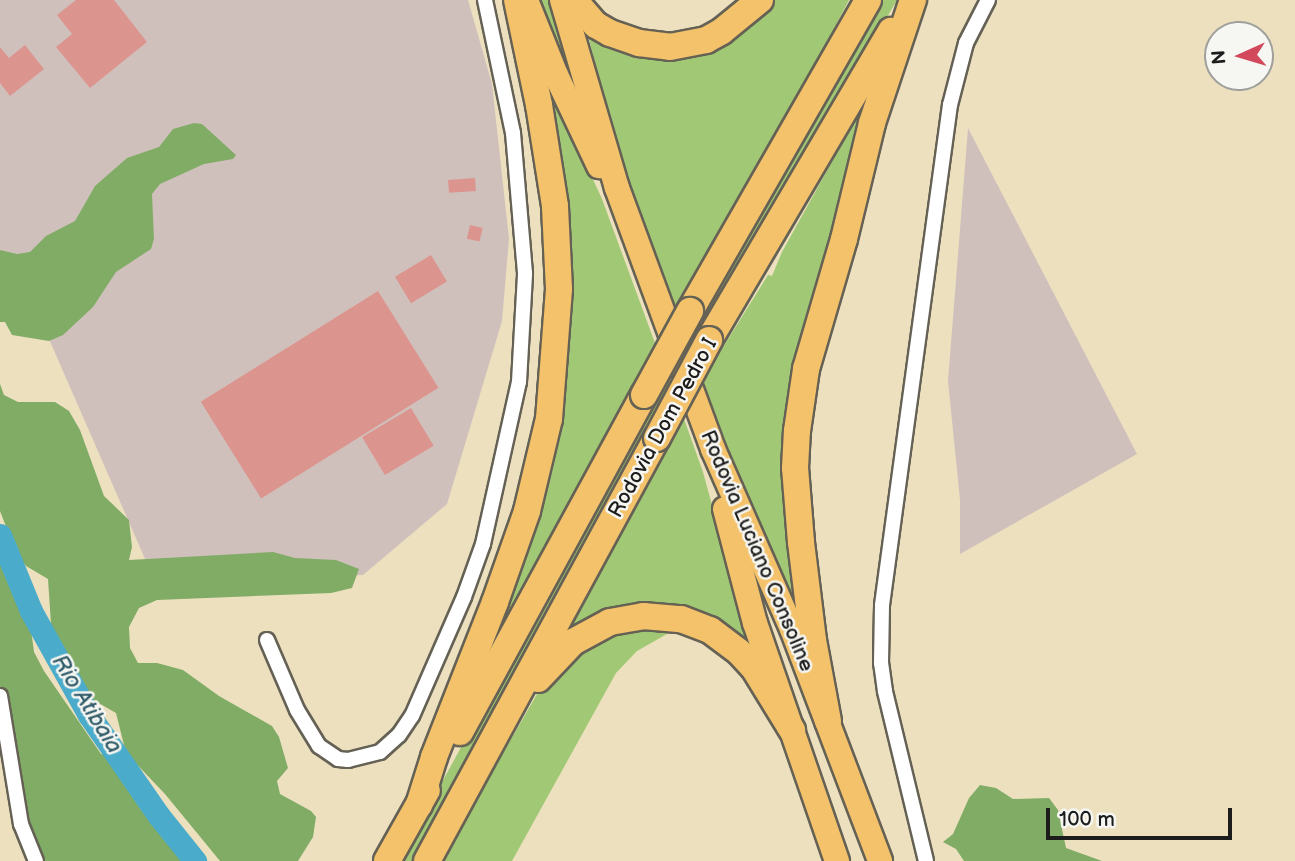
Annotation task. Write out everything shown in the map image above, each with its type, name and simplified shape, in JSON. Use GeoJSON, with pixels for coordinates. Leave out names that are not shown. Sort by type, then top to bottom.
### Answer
{"type":"FeatureCollection","features":[{"type":"Feature","properties":{"kind":"highway"},"geometry":{"type":"LineString","coordinates":[[419,805],[434,757],[491,615],[527,511],[543,453],[550,406],[559,289],[555,206],[517,0]]}},
{"type":"Feature","properties":{"kind":"highway","name":"Rodovia Luciano Consoline"},"geometry":{"type":"LineString","coordinates":[[526,0],[556,75],[615,203],[697,426],[718,485],[755,623],[837,861]]}},
{"type":"Feature","properties":{"kind":"highway","name":"Rodovia Luciano Consoline"},"geometry":{"type":"LineString","coordinates":[[562,0],[617,188],[713,449],[792,629],[880,861]]}},
{"type":"Feature","properties":{"kind":"highway"},"geometry":{"type":"LineString","coordinates":[[575,0],[596,25],[610,33],[639,43],[670,47],[706,40],[722,32],[760,0]]}},
{"type":"Feature","properties":{"kind":"highway","name":"Rodovia Dom Pedro I"},"geometry":{"type":"LineString","coordinates":[[387,861],[690,312],[868,0]]}},
{"type":"Feature","properties":{"kind":"highway"},"geometry":{"type":"LineString","coordinates":[[828,721],[813,640],[797,500],[796,455],[800,399],[872,123],[911,0]]}},
{"type":"Feature","properties":{"kind":"highway","name":"Rodovia Dom Pedro I"},"geometry":{"type":"LineString","coordinates":[[427,861],[709,340],[911,0]]}},
{"type":"Feature","properties":{"kind":"highway"},"geometry":{"type":"LineString","coordinates":[[514,702],[532,687],[560,654],[588,632],[627,618],[662,617],[693,623],[727,641],[754,667],[792,730]]}},
{"type":"Feature","properties":{"kind":"street"},"geometry":{"type":"LineString","coordinates":[[267,640],[297,710],[319,746],[328,754],[348,760],[380,751],[399,735],[412,716],[464,597],[483,544],[519,382],[525,273],[513,133],[485,0]]}},
{"type":"Feature","properties":{"kind":"street"},"geometry":{"type":"LineString","coordinates":[[926,861],[885,691],[881,663],[882,605],[950,105],[966,43],[988,0]]}},
{"type":"Feature","properties":{"kind":"street"},"geometry":{"type":"LineString","coordinates":[[0,696],[21,824],[36,861]]}},
{"type":"Feature","properties":{"kind":"shaded area"},"geometry":{"type":"Polygon","coordinates":[[[0,0],[468,0],[492,84],[509,239],[502,321],[447,504],[363,575],[156,584],[42,323],[0,270],[0,0]]]}},
{"type":"Feature","properties":{"kind":"shaded area"},"geometry":{"type":"Polygon","coordinates":[[[968,128],[1137,454],[960,554],[960,500],[948,381],[968,128]]]}},
{"type":"Feature","properties":{"kind":"green space"},"geometry":{"type":"Polygon","coordinates":[[[531,0],[558,0],[597,139],[531,0]]]}},
{"type":"Feature","properties":{"kind":"green space"},"geometry":{"type":"Polygon","coordinates":[[[767,0],[849,0],[786,119],[671,314],[623,175],[585,23],[662,51],[767,0]]]}},
{"type":"Feature","properties":{"kind":"green space"},"geometry":{"type":"Polygon","coordinates":[[[876,0],[897,0],[689,357],[683,342],[876,0]]]}},
{"type":"Feature","properties":{"kind":"green space"},"geometry":{"type":"Polygon","coordinates":[[[542,69],[602,199],[655,343],[485,656],[554,422],[542,69]]]}},
{"type":"Feature","properties":{"kind":"green space"},"geometry":{"type":"Polygon","coordinates":[[[871,91],[798,359],[799,617],[726,452],[700,384],[768,275],[772,276],[782,252],[871,91]]]}},
{"type":"Feature","properties":{"kind":"green space"},"geometry":{"type":"Polygon","coordinates":[[[194,123],[202,124],[236,155],[233,159],[204,164],[160,184],[152,194],[154,239],[151,249],[116,272],[93,307],[63,335],[49,341],[12,335],[5,322],[0,322],[0,250],[17,254],[30,252],[46,236],[75,221],[95,186],[127,158],[159,147],[173,129],[194,123]]]}},
{"type":"Feature","properties":{"kind":"green space"},"geometry":{"type":"Polygon","coordinates":[[[666,372],[672,388],[416,861],[399,861],[666,372]]]}},
{"type":"Feature","properties":{"kind":"green space"},"geometry":{"type":"Polygon","coordinates":[[[0,384],[4,395],[18,402],[55,402],[69,411],[80,430],[104,496],[129,520],[132,547],[129,560],[273,552],[295,558],[336,560],[359,569],[352,588],[331,593],[157,600],[139,608],[129,627],[130,648],[138,663],[157,663],[183,670],[219,696],[272,726],[279,737],[288,768],[277,781],[280,794],[311,811],[316,817],[313,837],[298,861],[220,861],[165,794],[126,753],[116,713],[83,694],[85,691],[52,639],[48,579],[26,566],[17,555],[0,511],[0,384]]]}},
{"type":"Feature","properties":{"kind":"green space"},"geometry":{"type":"Polygon","coordinates":[[[683,416],[703,472],[751,647],[695,618],[560,644],[683,416]]]}},
{"type":"Feature","properties":{"kind":"green space"},"geometry":{"type":"Polygon","coordinates":[[[0,539],[29,614],[34,652],[44,671],[101,754],[107,755],[141,810],[165,836],[196,861],[34,861],[13,808],[0,754],[0,539]]]}},
{"type":"Feature","properties":{"kind":"green space"},"geometry":{"type":"Polygon","coordinates":[[[681,626],[637,651],[616,673],[512,861],[441,861],[548,675],[609,629],[681,626]]]}},
{"type":"Feature","properties":{"kind":"green space"},"geometry":{"type":"Polygon","coordinates":[[[980,785],[996,788],[1013,799],[1049,798],[1058,810],[1066,848],[1102,861],[964,861],[956,849],[943,842],[953,834],[969,798],[980,785]]]}},
{"type":"Feature","properties":{"kind":"building"},"geometry":{"type":"Polygon","coordinates":[[[76,0],[114,0],[147,42],[90,88],[56,47],[72,34],[57,15],[76,0]]]}},
{"type":"Feature","properties":{"kind":"building"},"geometry":{"type":"Polygon","coordinates":[[[25,45],[44,69],[10,96],[0,83],[0,47],[9,58],[25,45]]]}},
{"type":"Feature","properties":{"kind":"building"},"geometry":{"type":"Polygon","coordinates":[[[475,178],[476,191],[449,193],[448,180],[475,178]]]}},
{"type":"Feature","properties":{"kind":"building"},"geometry":{"type":"Polygon","coordinates":[[[470,225],[483,228],[480,242],[467,239],[470,225]]]}},
{"type":"Feature","properties":{"kind":"building"},"geometry":{"type":"Polygon","coordinates":[[[431,255],[447,282],[411,303],[395,277],[431,255]]]}},
{"type":"Feature","properties":{"kind":"building"},"geometry":{"type":"Polygon","coordinates":[[[378,291],[438,388],[261,498],[201,402],[378,291]]]}},
{"type":"Feature","properties":{"kind":"building"},"geometry":{"type":"Polygon","coordinates":[[[411,408],[434,446],[385,475],[362,437],[411,408]]]}},
{"type":"Feature","properties":{"kind":"waterway","name":"Rio Atibaia"},"geometry":{"type":"LineString","coordinates":[[0,535],[31,611],[89,715],[159,816],[195,861]]}}]}
